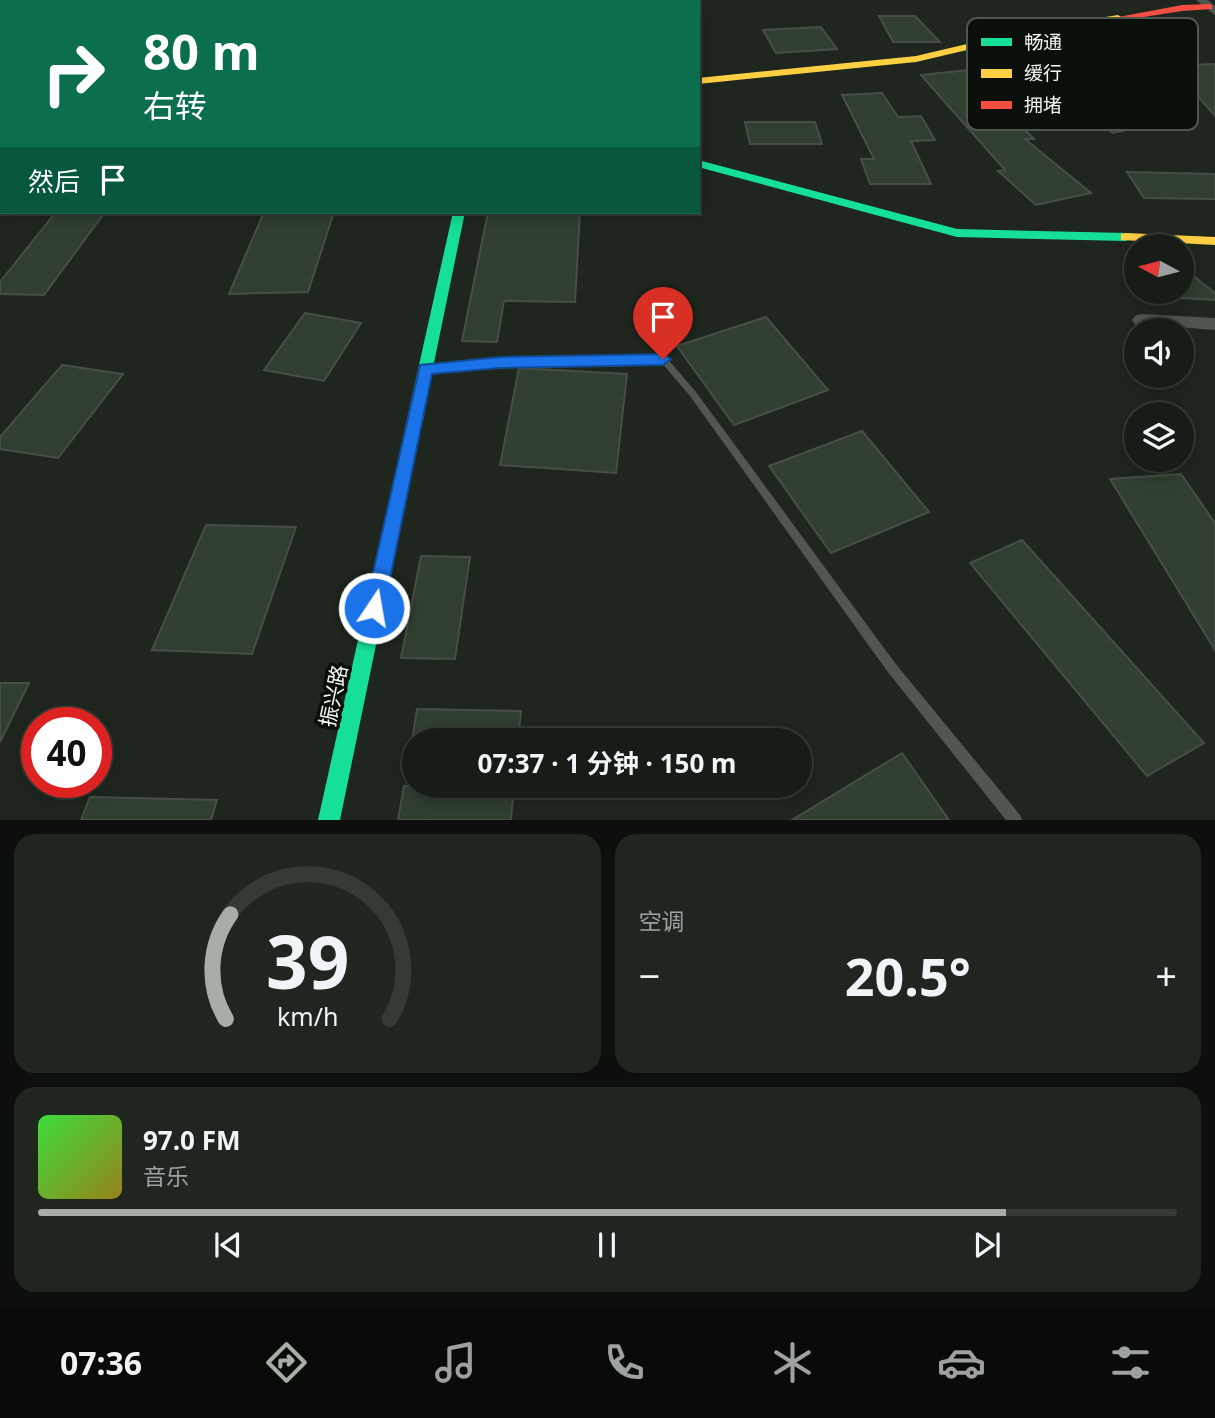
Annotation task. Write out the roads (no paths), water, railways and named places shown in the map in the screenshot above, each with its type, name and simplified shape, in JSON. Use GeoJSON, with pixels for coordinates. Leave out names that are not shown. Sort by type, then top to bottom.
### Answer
{"type":"FeatureCollection","features":[{"type":"Feature","properties":{"kind":"street"},"geometry":{"type":"LineString","coordinates":[[1119,18],[1182,8],[1208,7]]}},
{"type":"Feature","properties":{"kind":"street"},"geometry":{"type":"LineString","coordinates":[[700,81],[916,59],[967,47]]}},
{"type":"Feature","properties":{"kind":"street"},"geometry":{"type":"LineString","coordinates":[[700,164],[957,233],[1215,241]]}},
{"type":"Feature","properties":{"kind":"street","name":"振兴路"},"geometry":{"type":"LineString","coordinates":[[329,820],[459,214]]}},
{"type":"Feature","properties":{"kind":"street"},"geometry":{"type":"LineString","coordinates":[[1194,323],[1215,324]]}},
{"type":"Feature","properties":{"kind":"lane"},"geometry":{"type":"LineString","coordinates":[[425,369],[500,363],[663,359],[693,394],[891,667],[1015,820]]}}]}
